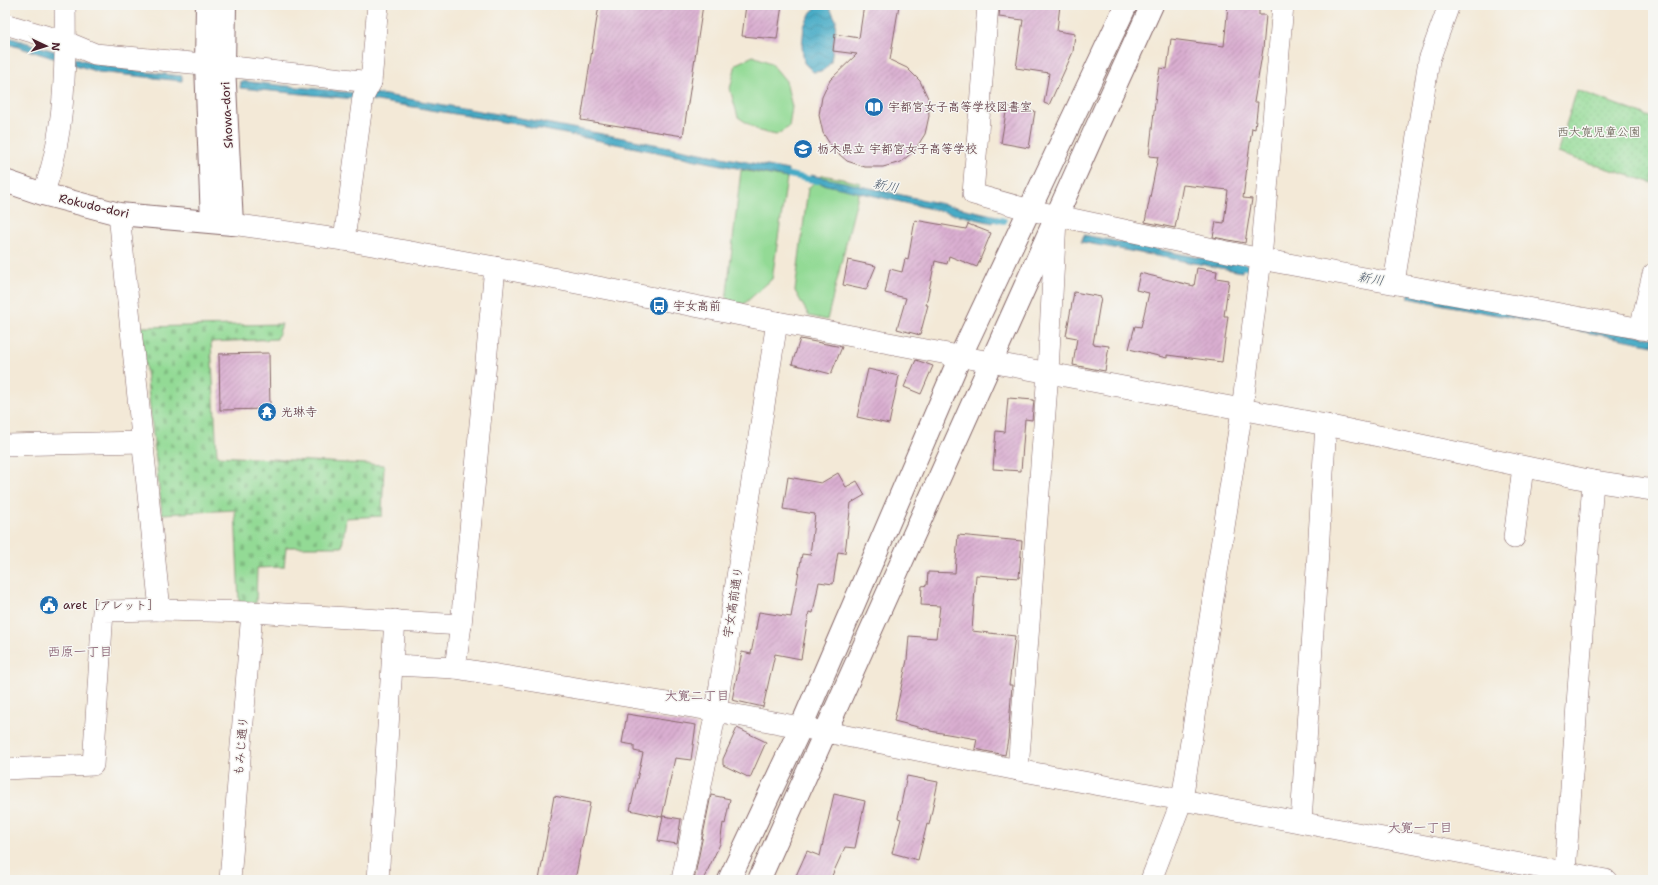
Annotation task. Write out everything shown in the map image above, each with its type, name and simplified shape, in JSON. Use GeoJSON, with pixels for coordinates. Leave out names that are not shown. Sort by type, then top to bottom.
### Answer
{"type":"FeatureCollection","features":[{"type":"Feature","properties":{"kind":"street"},"geometry":{"type":"LineString","coordinates":[[43,194],[48,182],[59,132],[66,42],[65,5]]}},
{"type":"Feature","properties":{"kind":"street","name":"Showa-dori"},"geometry":{"type":"LineString","coordinates":[[207,5],[215,65],[222,223]]}},
{"type":"Feature","properties":{"kind":"street","name":"Showa-dori"},"geometry":{"type":"LineString","coordinates":[[215,65],[225,5]]}},
{"type":"Feature","properties":{"kind":"street"},"geometry":{"type":"LineString","coordinates":[[344,240],[363,97],[371,82],[378,5]]}},
{"type":"Feature","properties":{"kind":"street"},"geometry":{"type":"LineString","coordinates":[[988,5],[973,194],[1030,210],[1261,259],[1646,330],[1653,274]]}},
{"type":"Feature","properties":{"kind":"street"},"geometry":{"type":"LineString","coordinates":[[729,880],[801,727],[960,357],[1126,5]]}},
{"type":"Feature","properties":{"kind":"street"},"geometry":{"type":"LineString","coordinates":[[758,880],[992,363],[1056,215],[1152,5]]}},
{"type":"Feature","properties":{"kind":"street"},"geometry":{"type":"LineString","coordinates":[[1151,880],[1182,800],[1242,410],[1261,259],[1282,5]]}},
{"type":"Feature","properties":{"kind":"street"},"geometry":{"type":"LineString","coordinates":[[1394,283],[1429,60],[1449,5]]}},
{"type":"Feature","properties":{"kind":"street"},"geometry":{"type":"LineString","coordinates":[[5,24],[66,42],[94,54],[215,65],[371,82]]}},
{"type":"Feature","properties":{"kind":"street","name":"Rokudo-dori"},"geometry":{"type":"LineString","coordinates":[[5,181],[43,194],[119,214],[222,223]]}},
{"type":"Feature","properties":{"kind":"street"},"geometry":{"type":"LineString","coordinates":[[119,214],[160,610]]}},
{"type":"Feature","properties":{"kind":"street"},"geometry":{"type":"LineString","coordinates":[[1018,770],[1048,372],[1056,215]]}},
{"type":"Feature","properties":{"kind":"street"},"geometry":{"type":"LineString","coordinates":[[222,223],[344,240],[495,267],[960,357],[1048,372],[1326,425],[1593,482],[1653,490]]}},
{"type":"Feature","properties":{"kind":"street"},"geometry":{"type":"LineString","coordinates":[[455,668],[495,267]]}},
{"type":"Feature","properties":{"kind":"street","name":"宇女高前通り"},"geometry":{"type":"LineString","coordinates":[[682,880],[716,711],[777,322]]}},
{"type":"Feature","properties":{"kind":"street"},"geometry":{"type":"LineString","coordinates":[[1301,822],[1326,425]]}},
{"type":"Feature","properties":{"kind":"street"},"geometry":{"type":"LineString","coordinates":[[5,445],[143,442]]}},
{"type":"Feature","properties":{"kind":"street"},"geometry":{"type":"LineString","coordinates":[[1514,538],[1523,467]]}},
{"type":"Feature","properties":{"kind":"street"},"geometry":{"type":"LineString","coordinates":[[1565,872],[1593,482]]}},
{"type":"Feature","properties":{"kind":"street"},"geometry":{"type":"LineString","coordinates":[[5,769],[93,765],[103,611],[160,610],[252,612],[460,625]]}},
{"type":"Feature","properties":{"kind":"street","name":"もみじ通り"},"geometry":{"type":"LineString","coordinates":[[230,880],[252,612]]}},
{"type":"Feature","properties":{"kind":"street"},"geometry":{"type":"LineString","coordinates":[[378,880],[395,620]]}},
{"type":"Feature","properties":{"kind":"street"},"geometry":{"type":"LineString","coordinates":[[393,665],[455,668],[716,711],[1018,770],[1606,880]]}},
{"type":"Feature","properties":{"kind":"green space"},"geometry":{"type":"Polygon","coordinates":[[[753,56],[771,63],[786,81],[792,107],[789,127],[776,135],[759,131],[738,117],[730,89],[736,64],[753,56]]]}},
{"type":"Feature","properties":{"kind":"green space","name":"西大寛児童公園"},"geometry":{"type":"Polygon","coordinates":[[[1577,90],[1653,118],[1653,183],[1557,153],[1577,90]]]}},
{"type":"Feature","properties":{"kind":"green space"},"geometry":{"type":"Polygon","coordinates":[[[741,170],[787,178],[772,279],[744,304],[726,301],[741,170]]]}},
{"type":"Feature","properties":{"kind":"green space"},"geometry":{"type":"Polygon","coordinates":[[[823,175],[861,183],[827,320],[809,316],[795,291],[808,188],[823,175]]]}},
{"type":"Feature","properties":{"kind":"green space"},"geometry":{"type":"Polygon","coordinates":[[[282,324],[277,339],[211,342],[217,456],[384,465],[382,516],[346,518],[342,547],[286,547],[284,567],[257,568],[256,603],[239,602],[235,510],[162,514],[141,327],[282,324]]]}},
{"type":"Feature","properties":{"kind":"water"},"geometry":{"type":"Polygon","coordinates":[[[819,5],[830,8],[836,20],[835,34],[831,62],[823,71],[813,72],[804,63],[802,46],[804,26],[811,12],[819,5]]]}},
{"type":"Feature","properties":{"kind":"water"},"geometry":{"type":"Polygon","coordinates":[[[5,36],[96,64],[129,70],[182,76],[182,81],[98,72],[5,43],[5,36]]]}},
{"type":"Feature","properties":{"kind":"water"},"geometry":{"type":"Polygon","coordinates":[[[241,81],[355,93],[354,99],[240,88],[241,81]]]}},
{"type":"Feature","properties":{"kind":"water"},"geometry":{"type":"Polygon","coordinates":[[[374,93],[515,117],[788,170],[787,178],[515,124],[371,100],[374,93]]]}},
{"type":"Feature","properties":{"kind":"water"},"geometry":{"type":"Polygon","coordinates":[[[811,175],[997,216],[993,223],[809,181],[811,175]]]}},
{"type":"Feature","properties":{"kind":"water"},"geometry":{"type":"Polygon","coordinates":[[[1084,235],[1242,266],[1242,272],[1081,242],[1084,235]]]}},
{"type":"Feature","properties":{"kind":"water"},"geometry":{"type":"Polygon","coordinates":[[[1410,292],[1653,338],[1653,345],[1408,298],[1410,292]]]}},
{"type":"Feature","properties":{"kind":"building"},"geometry":{"type":"Polygon","coordinates":[[[599,5],[703,5],[683,136],[581,120],[599,5]]]}},
{"type":"Feature","properties":{"kind":"building"},"geometry":{"type":"Polygon","coordinates":[[[746,5],[782,5],[777,39],[742,36],[746,5]]]}},
{"type":"Feature","properties":{"kind":"building","name":"宇都宮女子高等学校図書室"},"geometry":{"type":"Polygon","coordinates":[[[864,5],[899,5],[890,60],[907,68],[920,81],[928,98],[929,116],[925,134],[915,150],[901,162],[883,167],[865,167],[847,161],[833,149],[823,133],[819,115],[822,97],[830,80],[857,54],[833,51],[835,34],[859,38],[864,5]]]}},
{"type":"Feature","properties":{"kind":"building"},"geometry":{"type":"Polygon","coordinates":[[[1000,5],[1060,5],[1057,31],[1075,34],[1073,52],[1049,105],[1044,103],[1049,73],[1016,68],[1023,20],[999,17],[1000,5]]]}},
{"type":"Feature","properties":{"kind":"building"},"geometry":{"type":"Polygon","coordinates":[[[1228,5],[1259,8],[1259,15],[1266,15],[1263,49],[1254,102],[1258,102],[1255,129],[1252,128],[1243,198],[1252,199],[1245,243],[1213,237],[1216,222],[1224,223],[1228,190],[1183,185],[1175,228],[1145,222],[1158,157],[1149,156],[1157,85],[1160,68],[1167,69],[1171,39],[1224,46],[1228,5]]]}},
{"type":"Feature","properties":{"kind":"building"},"geometry":{"type":"Polygon","coordinates":[[[1007,106],[1035,111],[1029,148],[1001,143],[1007,106]]]}},
{"type":"Feature","properties":{"kind":"building"},"geometry":{"type":"Polygon","coordinates":[[[915,220],[966,229],[968,224],[991,233],[977,267],[949,256],[947,264],[935,261],[926,305],[928,305],[920,335],[897,329],[906,298],[885,293],[890,269],[902,272],[905,259],[908,260],[915,220]]]}},
{"type":"Feature","properties":{"kind":"building"},"geometry":{"type":"Polygon","coordinates":[[[848,260],[876,266],[866,290],[843,285],[848,260]]]}},
{"type":"Feature","properties":{"kind":"building"},"geometry":{"type":"Polygon","coordinates":[[[1197,268],[1217,271],[1216,278],[1229,280],[1224,316],[1228,316],[1222,362],[1167,355],[1167,358],[1129,349],[1135,326],[1141,327],[1149,293],[1136,290],[1140,273],[1194,286],[1197,268]]]}},
{"type":"Feature","properties":{"kind":"building"},"geometry":{"type":"Polygon","coordinates":[[[1074,292],[1101,297],[1093,344],[1109,346],[1105,371],[1073,365],[1077,338],[1066,336],[1074,292]]]}},
{"type":"Feature","properties":{"kind":"building"},"geometry":{"type":"Polygon","coordinates":[[[800,339],[842,347],[831,374],[792,364],[800,339]]]}},
{"type":"Feature","properties":{"kind":"building"},"geometry":{"type":"Polygon","coordinates":[[[269,353],[270,409],[220,410],[219,354],[269,353]]]}},
{"type":"Feature","properties":{"kind":"building"},"geometry":{"type":"Polygon","coordinates":[[[916,360],[933,366],[921,394],[904,387],[916,360]]]}},
{"type":"Feature","properties":{"kind":"building"},"geometry":{"type":"Polygon","coordinates":[[[868,369],[899,376],[889,424],[857,417],[868,369]]]}},
{"type":"Feature","properties":{"kind":"building"},"geometry":{"type":"Polygon","coordinates":[[[1008,398],[1034,400],[1032,420],[1025,419],[1021,471],[993,469],[996,431],[1005,432],[1008,398]]]}},
{"type":"Feature","properties":{"kind":"building"},"geometry":{"type":"Polygon","coordinates":[[[838,473],[846,487],[857,481],[865,495],[851,503],[845,553],[838,552],[833,584],[819,582],[813,613],[809,612],[801,659],[775,654],[763,707],[732,700],[742,652],[751,654],[759,612],[791,617],[802,554],[810,555],[815,514],[783,509],[788,477],[821,483],[838,473]]]}},
{"type":"Feature","properties":{"kind":"building"},"geometry":{"type":"Polygon","coordinates":[[[958,535],[1022,541],[1019,578],[976,575],[972,631],[1015,636],[1009,685],[1012,685],[1008,739],[1005,755],[975,749],[977,739],[930,731],[894,721],[907,660],[909,636],[936,638],[940,606],[921,605],[922,586],[927,585],[928,572],[955,573],[958,535]]]}},
{"type":"Feature","properties":{"kind":"building"},"geometry":{"type":"Polygon","coordinates":[[[627,714],[696,725],[691,760],[675,758],[662,817],[630,810],[643,753],[634,751],[634,745],[622,743],[627,714]]]}},
{"type":"Feature","properties":{"kind":"building"},"geometry":{"type":"Polygon","coordinates":[[[737,728],[766,742],[750,778],[723,765],[723,759],[737,728]]]}},
{"type":"Feature","properties":{"kind":"building"},"geometry":{"type":"Polygon","coordinates":[[[907,776],[938,782],[929,825],[927,824],[918,860],[892,853],[901,819],[898,818],[907,776]]]}},
{"type":"Feature","properties":{"kind":"building"},"geometry":{"type":"Polygon","coordinates":[[[834,794],[865,801],[855,848],[845,847],[830,880],[794,880],[807,851],[820,856],[834,794]]]}},
{"type":"Feature","properties":{"kind":"building"},"geometry":{"type":"Polygon","coordinates":[[[711,795],[730,799],[725,824],[723,823],[720,844],[703,880],[694,880],[711,795]]]}},
{"type":"Feature","properties":{"kind":"building"},"geometry":{"type":"Polygon","coordinates":[[[554,796],[590,803],[575,880],[539,880],[554,796]]]}},
{"type":"Feature","properties":{"kind":"building"},"geometry":{"type":"Polygon","coordinates":[[[663,816],[681,819],[677,844],[658,841],[663,816]]]}},
{"type":"Feature","properties":{"kind":"waterway","name":"新川"},"geometry":{"type":"LineString","coordinates":[[780,173],[818,181]]}},
{"type":"Feature","properties":{"kind":"waterway","name":"新川"},"geometry":{"type":"LineString","coordinates":[[987,217],[1004,221]]}},
{"type":"Feature","properties":{"kind":"waterway","name":"新川"},"geometry":{"type":"LineString","coordinates":[[1235,265],[1256,269]]}},
{"type":"Feature","properties":{"kind":"place","name":"宇都宮女子高等学校図書室"},"geometry":{"type":"Point","coordinates":[874,107]}},
{"type":"Feature","properties":{"kind":"place","name":"栃木県立 宇都宮女子高等学校"},"geometry":{"type":"Point","coordinates":[803,149]}},
{"type":"Feature","properties":{"kind":"place","name":"宇女高前"},"geometry":{"type":"Point","coordinates":[659,306]}},
{"type":"Feature","properties":{"kind":"place","name":"光琳寺"},"geometry":{"type":"Point","coordinates":[267,412]}},
{"type":"Feature","properties":{"kind":"place","name":"aret［アレット］"},"geometry":{"type":"Point","coordinates":[49,605]}},
{"type":"Feature","properties":{"kind":"district","name":"西原一丁目"},"geometry":{"type":"Point","coordinates":[80,651]}},
{"type":"Feature","properties":{"kind":"district","name":"大寛二丁目"},"geometry":{"type":"Point","coordinates":[697,695]}},
{"type":"Feature","properties":{"kind":"district","name":"大寛一丁目"},"geometry":{"type":"Point","coordinates":[1420,827]}}]}
